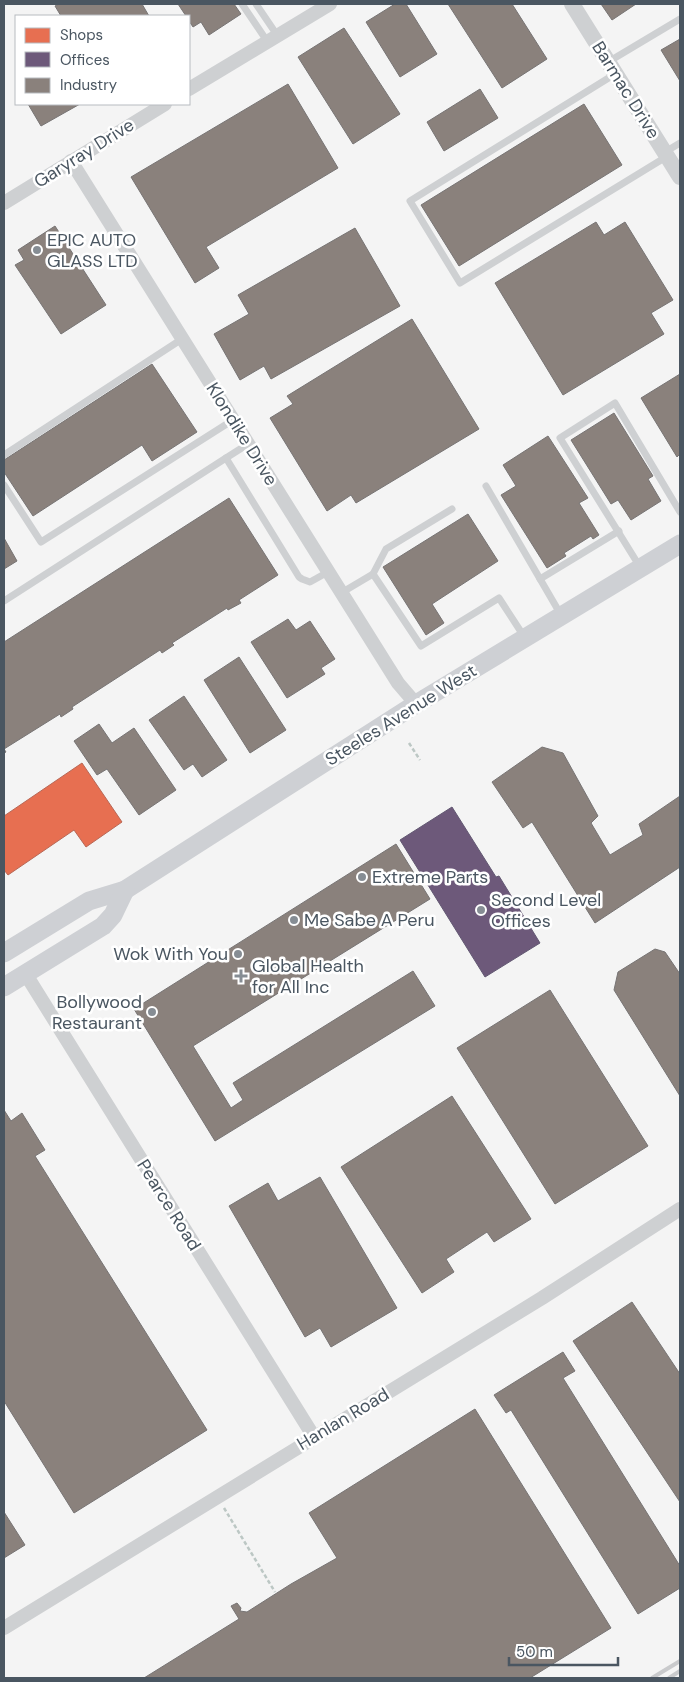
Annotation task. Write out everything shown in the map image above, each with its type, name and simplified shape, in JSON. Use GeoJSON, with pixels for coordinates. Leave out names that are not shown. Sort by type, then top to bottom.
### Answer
{"type":"FeatureCollection","features":[{"type":"Feature","properties":{"kind":"main road","name":"Steeles Avenue West"},"geometry":{"type":"LineString","coordinates":[[6,948],[89,901],[125,890],[416,704],[680,544]]}},
{"type":"Feature","properties":{"kind":"main road"},"geometry":{"type":"LineString","coordinates":[[4,987],[103,926],[113,915],[125,890]]}},
{"type":"Feature","properties":{"kind":"main road"},"geometry":{"type":"LineString","coordinates":[[6,948],[25,973]]}},
{"type":"Feature","properties":{"kind":"street"},"geometry":{"type":"LineString","coordinates":[[190,88],[330,4]]}},
{"type":"Feature","properties":{"kind":"street","name":"Barmac Drive"},"geometry":{"type":"LineString","coordinates":[[572,4],[680,177]]}},
{"type":"Feature","properties":{"kind":"street","name":"Garyray Drive"},"geometry":{"type":"LineString","coordinates":[[4,204],[163,105]]}},
{"type":"Feature","properties":{"kind":"street","name":"Klondike Drive"},"geometry":{"type":"LineString","coordinates":[[71,161],[398,683],[416,704]]}},
{"type":"Feature","properties":{"kind":"street","name":"Pearce Road"},"geometry":{"type":"LineString","coordinates":[[25,973],[314,1437]]}},
{"type":"Feature","properties":{"kind":"street","name":"Hanlan Road"},"geometry":{"type":"LineString","coordinates":[[4,1628],[216,1496],[542,1298],[680,1209]]}},
{"type":"Feature","properties":{"kind":"lane"},"geometry":{"type":"LineString","coordinates":[[242,4],[272,38]]}},
{"type":"Feature","properties":{"kind":"lane"},"geometry":{"type":"LineString","coordinates":[[256,4],[272,38]]}},
{"type":"Feature","properties":{"kind":"lane"},"geometry":{"type":"LineString","coordinates":[[680,19],[612,68],[410,201],[460,283],[666,154],[680,143]]}},
{"type":"Feature","properties":{"kind":"lane"},"geometry":{"type":"LineString","coordinates":[[4,455],[182,339]]}},
{"type":"Feature","properties":{"kind":"lane"},"geometry":{"type":"LineString","coordinates":[[641,567],[560,438],[615,403],[680,512]]}},
{"type":"Feature","properties":{"kind":"lane"},"geometry":{"type":"LineString","coordinates":[[4,485],[41,542],[233,420]]}},
{"type":"Feature","properties":{"kind":"lane"},"geometry":{"type":"LineString","coordinates":[[4,601],[248,444]]}},
{"type":"Feature","properties":{"kind":"lane"},"geometry":{"type":"LineString","coordinates":[[226,458],[299,577],[310,582],[328,572]]}},
{"type":"Feature","properties":{"kind":"lane"},"geometry":{"type":"LineString","coordinates":[[486,486],[561,615]]}},
{"type":"Feature","properties":{"kind":"lane"},"geometry":{"type":"LineString","coordinates":[[341,593],[373,574],[386,549],[452,509]]}},
{"type":"Feature","properties":{"kind":"lane"},"geometry":{"type":"LineString","coordinates":[[540,579],[618,530]]}},
{"type":"Feature","properties":{"kind":"lane"},"geometry":{"type":"LineString","coordinates":[[373,574],[421,646],[499,598],[525,638]]}},
{"type":"Feature","properties":{"kind":"path"},"geometry":{"type":"LineString","coordinates":[[409,743],[420,760]]}},
{"type":"Feature","properties":{"kind":"path"},"geometry":{"type":"LineString","coordinates":[[216,1496],[275,1592]]}},
{"type":"Feature","properties":{"kind":"building: Shops"},"geometry":{"type":"Polygon","coordinates":[[[82,763],[122,822],[86,847],[74,830],[8,875],[4,870],[4,816],[82,763]]]}},
{"type":"Feature","properties":{"kind":"building: Offices","name":"Second Level Offices"},"geometry":{"type":"Polygon","coordinates":[[[452,807],[496,877],[499,876],[540,943],[485,977],[400,840],[452,807]]]}},
{"type":"Feature","properties":{"kind":"building: Industry"},"geometry":{"type":"Polygon","coordinates":[[[59,4],[142,4],[148,15],[60,15],[55,6],[59,4]]]}},
{"type":"Feature","properties":{"kind":"building: Industry"},"geometry":{"type":"Polygon","coordinates":[[[178,4],[234,4],[241,14],[209,35],[201,22],[193,27],[190,22],[190,15],[185,15],[178,4]]]}},
{"type":"Feature","properties":{"kind":"building: Industry"},"geometry":{"type":"Polygon","coordinates":[[[395,4],[406,4],[437,54],[400,77],[366,22],[395,4]]]}},
{"type":"Feature","properties":{"kind":"building: Industry"},"geometry":{"type":"Polygon","coordinates":[[[448,4],[512,4],[547,59],[502,88],[448,4]]]}},
{"type":"Feature","properties":{"kind":"building: Industry"},"geometry":{"type":"Polygon","coordinates":[[[601,4],[636,4],[612,20],[601,4]]]}},
{"type":"Feature","properties":{"kind":"building: Industry"},"geometry":{"type":"Polygon","coordinates":[[[344,28],[400,114],[353,144],[298,57],[344,28]]]}},
{"type":"Feature","properties":{"kind":"building: Industry"},"geometry":{"type":"Polygon","coordinates":[[[680,39],[680,81],[661,50],[680,39]]]}},
{"type":"Feature","properties":{"kind":"building: Industry"},"geometry":{"type":"Polygon","coordinates":[[[288,84],[338,168],[206,247],[219,268],[195,283],[131,177],[288,84]]]}},
{"type":"Feature","properties":{"kind":"building: Industry"},"geometry":{"type":"Polygon","coordinates":[[[480,89],[498,118],[444,151],[427,122],[480,89]]]}},
{"type":"Feature","properties":{"kind":"building: Industry"},"geometry":{"type":"Polygon","coordinates":[[[584,104],[622,165],[459,266],[421,205],[584,104]]]}},
{"type":"Feature","properties":{"kind":"building: Industry"},"geometry":{"type":"Polygon","coordinates":[[[29,105],[78,105],[41,126],[29,105]]]}},
{"type":"Feature","properties":{"kind":"building: Industry"},"geometry":{"type":"Polygon","coordinates":[[[596,222],[604,235],[625,222],[673,300],[651,313],[664,334],[563,395],[495,283],[596,222]]]}},
{"type":"Feature","properties":{"kind":"building: Industry"},"geometry":{"type":"Polygon","coordinates":[[[55,226],[106,305],[61,334],[15,265],[24,260],[18,250],[55,226]]]}},
{"type":"Feature","properties":{"kind":"building: Industry"},"geometry":{"type":"Polygon","coordinates":[[[355,228],[400,306],[271,379],[264,366],[240,380],[214,334],[249,314],[238,295],[355,228]]]}},
{"type":"Feature","properties":{"kind":"building: Industry"},"geometry":{"type":"Polygon","coordinates":[[[412,319],[479,429],[356,503],[351,495],[327,511],[270,418],[293,404],[287,396],[412,319]]]}},
{"type":"Feature","properties":{"kind":"building: Industry"},"geometry":{"type":"Polygon","coordinates":[[[152,364],[197,432],[152,461],[142,445],[33,516],[4,472],[4,460],[152,364]]]}},
{"type":"Feature","properties":{"kind":"building: Industry"},"geometry":{"type":"Polygon","coordinates":[[[680,374],[680,454],[677,457],[641,398],[680,374]]]}},
{"type":"Feature","properties":{"kind":"building: Industry"},"geometry":{"type":"Polygon","coordinates":[[[614,413],[653,476],[648,479],[661,501],[631,520],[618,500],[611,504],[571,440],[614,413]]]}},
{"type":"Feature","properties":{"kind":"building: Industry"},"geometry":{"type":"Polygon","coordinates":[[[548,436],[588,498],[579,503],[599,535],[593,539],[591,536],[564,553],[566,556],[547,568],[501,495],[516,486],[503,465],[548,436]]]}},
{"type":"Feature","properties":{"kind":"building: Industry"},"geometry":{"type":"Polygon","coordinates":[[[229,498],[278,575],[239,600],[241,603],[228,610],[227,608],[172,643],[174,645],[162,653],[160,650],[72,707],[73,709],[61,717],[60,714],[4,749],[4,642],[229,498]]]}},
{"type":"Feature","properties":{"kind":"building: Industry"},"geometry":{"type":"Polygon","coordinates":[[[468,514],[498,561],[432,604],[444,623],[426,635],[383,567],[468,514]]]}},
{"type":"Feature","properties":{"kind":"building: Industry"},"geometry":{"type":"Polygon","coordinates":[[[4,538],[17,561],[4,569],[4,538]]]}},
{"type":"Feature","properties":{"kind":"building: Industry"},"geometry":{"type":"Polygon","coordinates":[[[288,619],[296,630],[310,621],[335,659],[321,668],[325,674],[287,698],[251,642],[288,619]]]}},
{"type":"Feature","properties":{"kind":"building: Industry"},"geometry":{"type":"Polygon","coordinates":[[[239,657],[286,730],[250,753],[204,680],[239,657]]]}},
{"type":"Feature","properties":{"kind":"building: Industry"},"geometry":{"type":"Polygon","coordinates":[[[184,696],[227,760],[202,777],[193,764],[184,770],[149,720],[184,696]]]}},
{"type":"Feature","properties":{"kind":"building: Industry"},"geometry":{"type":"Polygon","coordinates":[[[99,724],[112,743],[134,728],[176,790],[139,815],[107,769],[97,775],[74,741],[99,724]]]}},
{"type":"Feature","properties":{"kind":"building: Industry"},"geometry":{"type":"Polygon","coordinates":[[[542,747],[563,753],[598,816],[591,823],[610,855],[643,835],[639,824],[680,796],[680,867],[595,923],[532,822],[523,828],[492,782],[542,747]]]}},
{"type":"Feature","properties":{"kind":"building: Industry"},"geometry":{"type":"Polygon","coordinates":[[[396,844],[430,899],[193,1046],[231,1108],[243,1100],[233,1083],[413,971],[435,1006],[215,1141],[134,1009],[396,844]]]}},
{"type":"Feature","properties":{"kind":"building: Industry"},"geometry":{"type":"Polygon","coordinates":[[[655,949],[665,952],[680,974],[680,1096],[614,990],[618,972],[655,949]]]}},
{"type":"Feature","properties":{"kind":"building: Industry"},"geometry":{"type":"Polygon","coordinates":[[[550,990],[648,1146],[555,1204],[457,1048],[550,990]]]}},
{"type":"Feature","properties":{"kind":"building: Industry"},"geometry":{"type":"Polygon","coordinates":[[[452,1096],[531,1219],[494,1242],[487,1232],[446,1259],[454,1272],[422,1293],[341,1167],[452,1096]]]}},
{"type":"Feature","properties":{"kind":"building: Industry"},"geometry":{"type":"Polygon","coordinates":[[[4,1110],[11,1121],[22,1113],[45,1150],[35,1156],[207,1430],[74,1513],[4,1401],[4,1110]]]}},
{"type":"Feature","properties":{"kind":"building: Industry"},"geometry":{"type":"Polygon","coordinates":[[[320,1177],[397,1308],[331,1347],[320,1328],[305,1337],[229,1206],[268,1183],[278,1201],[320,1177]]]}},
{"type":"Feature","properties":{"kind":"building: Industry"},"geometry":{"type":"Polygon","coordinates":[[[632,1302],[680,1374],[680,1502],[573,1341],[632,1302]]]}},
{"type":"Feature","properties":{"kind":"building: Industry"},"geometry":{"type":"Polygon","coordinates":[[[563,1352],[575,1371],[563,1378],[680,1566],[680,1588],[638,1614],[511,1410],[506,1413],[494,1395],[563,1352]]]}},
{"type":"Feature","properties":{"kind":"building: Industry"},"geometry":{"type":"Polygon","coordinates":[[[475,1409],[611,1628],[530,1678],[144,1678],[239,1619],[231,1606],[237,1603],[241,1608],[240,1611],[247,1612],[337,1558],[309,1513],[475,1409]]]}},
{"type":"Feature","properties":{"kind":"building: Industry"},"geometry":{"type":"Polygon","coordinates":[[[4,1512],[25,1545],[4,1558],[4,1512]]]}},
{"type":"Feature","properties":{"kind":"railway"},"geometry":{"type":"LineString","coordinates":[[652,1678],[680,1661]]}},
{"type":"Feature","properties":{"kind":"railway"},"geometry":{"type":"LineString","coordinates":[[669,1678],[680,1671]]}},
{"type":"Feature","properties":{"kind":"place","name":"EPIC AUTO GLASS LTD"},"geometry":{"type":"Point","coordinates":[37,250]}},
{"type":"Feature","properties":{"kind":"place","name":"Extreme Parts"},"geometry":{"type":"Point","coordinates":[362,877]}},
{"type":"Feature","properties":{"kind":"place","name":"Second Level Offices"},"geometry":{"type":"Point","coordinates":[481,910]}},
{"type":"Feature","properties":{"kind":"place","name":"Me Sabe A Peru"},"geometry":{"type":"Point","coordinates":[294,920]}},
{"type":"Feature","properties":{"kind":"place","name":"Wok With You"},"geometry":{"type":"Point","coordinates":[238,954]}},
{"type":"Feature","properties":{"kind":"place","name":"Global Health for All Inc"},"geometry":{"type":"Point","coordinates":[241,976]}},
{"type":"Feature","properties":{"kind":"place","name":"Bollywood Restaurant"},"geometry":{"type":"Point","coordinates":[152,1012]}}]}
